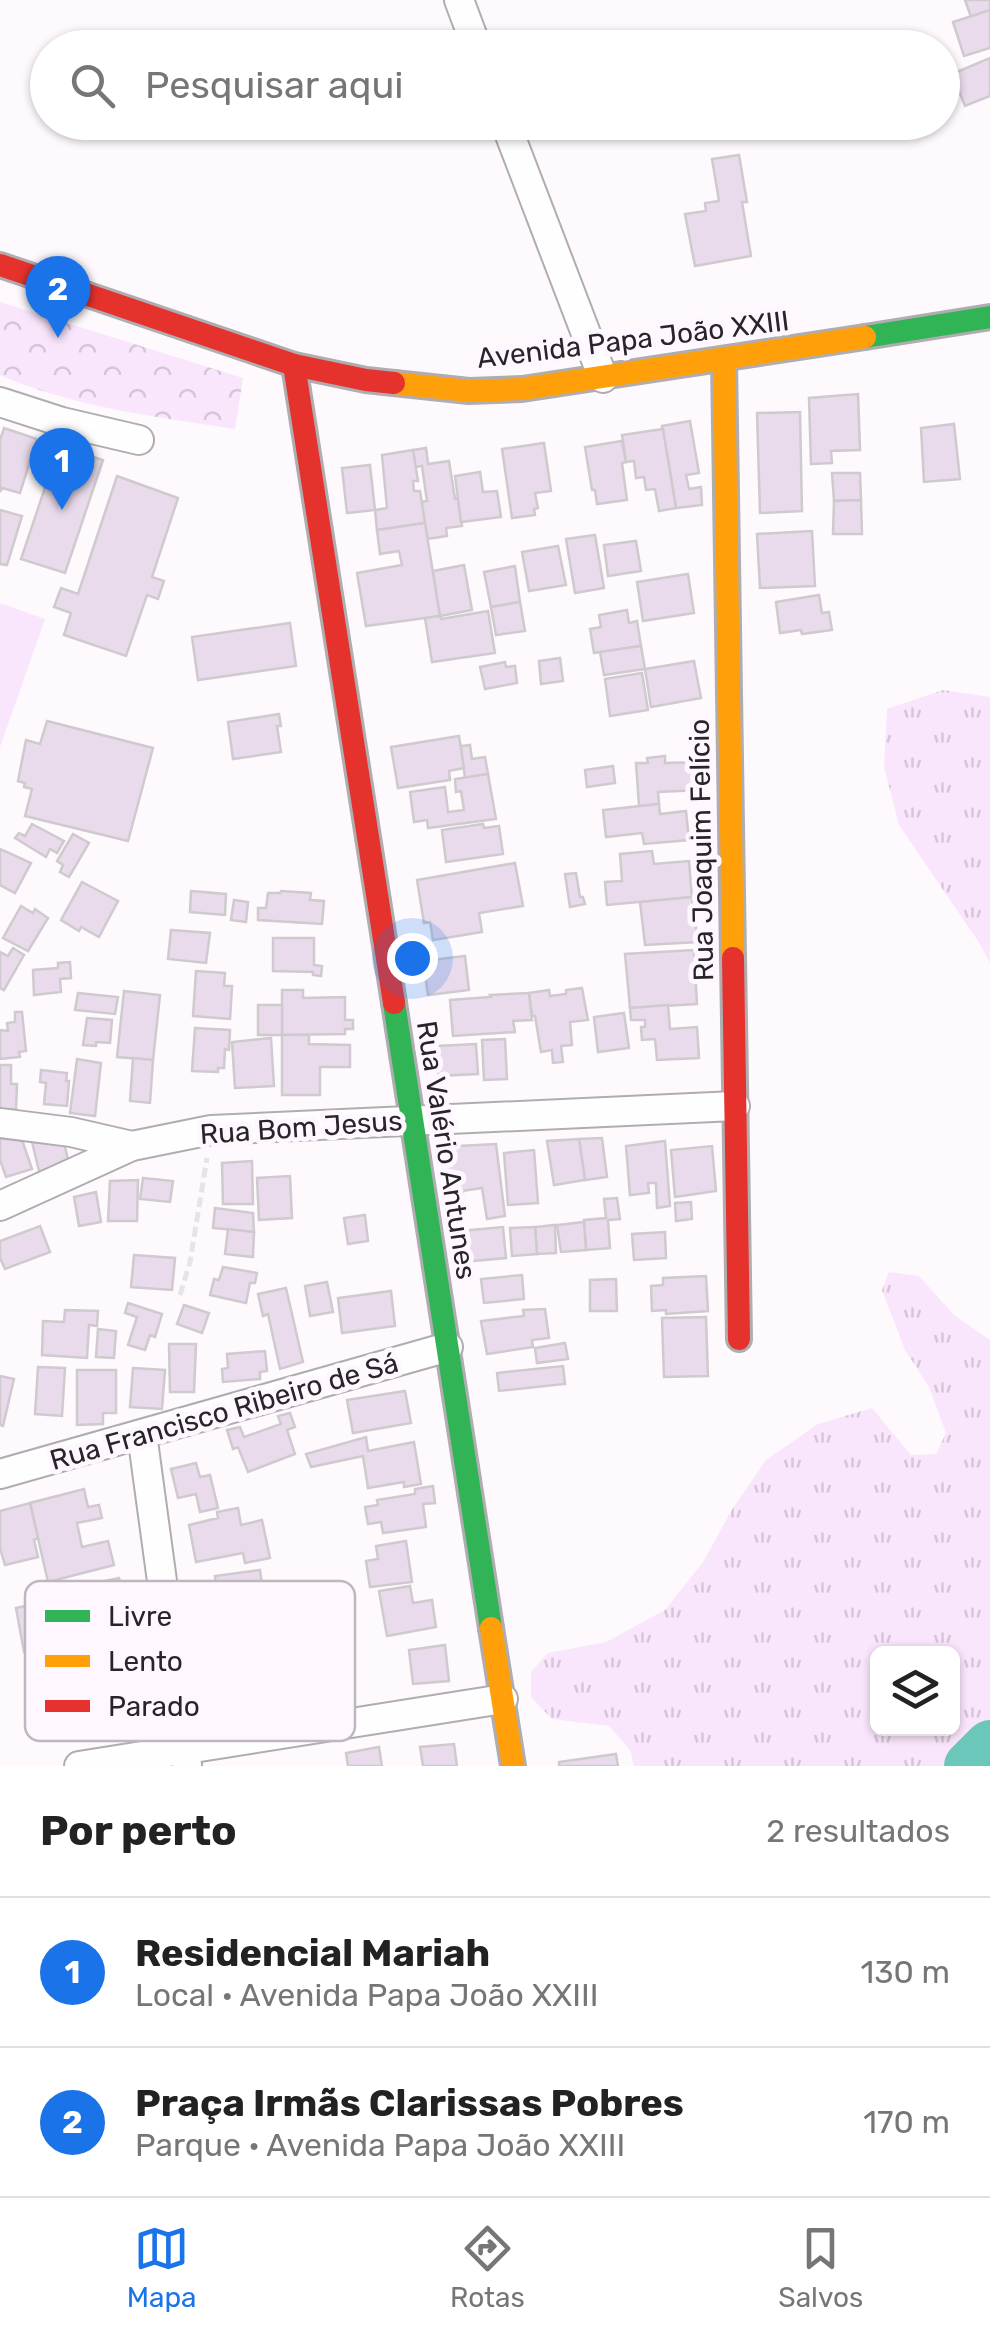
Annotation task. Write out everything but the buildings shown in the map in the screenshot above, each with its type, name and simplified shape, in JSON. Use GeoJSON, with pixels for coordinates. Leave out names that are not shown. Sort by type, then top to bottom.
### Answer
{"type":"FeatureCollection","features":[{"type":"Feature","properties":{"kind":"street"},"geometry":{"type":"LineString","coordinates":[[458,0],[470,30]]}},
{"type":"Feature","properties":{"kind":"street"},"geometry":{"type":"LineString","coordinates":[[513,140],[603,378]]}},
{"type":"Feature","properties":{"kind":"street","name":"Avenida Papa João XXIII"},"geometry":{"type":"LineString","coordinates":[[0,266],[294,365],[366,380],[469,391],[522,389],[603,378],[990,317]]}},
{"type":"Feature","properties":{"kind":"street","name":"Rua Joaquim Felício"},"geometry":{"type":"LineString","coordinates":[[724,360],[739,1338]]}},
{"type":"Feature","properties":{"kind":"street","name":"Rua Valério Antunes"},"geometry":{"type":"LineString","coordinates":[[294,365],[513,1766]]}},
{"type":"Feature","properties":{"kind":"street"},"geometry":{"type":"LineString","coordinates":[[0,402],[139,440]]}},
{"type":"Feature","properties":{"kind":"street","name":"Rua Bom Jesus"},"geometry":{"type":"LineString","coordinates":[[0,1206],[132,1146],[211,1130],[735,1106]]}},
{"type":"Feature","properties":{"kind":"street"},"geometry":{"type":"LineString","coordinates":[[0,1123],[71,1132],[132,1146]]}},
{"type":"Feature","properties":{"kind":"street","name":"Rua Francisco Ribeiro de Sá"},"geometry":{"type":"LineString","coordinates":[[0,1474],[448,1347]]}},
{"type":"Feature","properties":{"kind":"street"},"geometry":{"type":"LineString","coordinates":[[142,1434],[162,1581]]}},
{"type":"Feature","properties":{"kind":"street"},"geometry":{"type":"LineString","coordinates":[[355,1727],[503,1699]]}},
{"type":"Feature","properties":{"kind":"street"},"geometry":{"type":"LineString","coordinates":[[79,1766],[186,1758],[277,1741]]}},
{"type":"Feature","properties":{"kind":"path"},"geometry":{"type":"LineString","coordinates":[[180,1296],[190,1262],[211,1130]]}},
{"type":"Feature","properties":{"kind":"green space"},"geometry":{"type":"Polygon","coordinates":[[[0,302],[243,378],[235,429],[86,403],[0,375],[0,302]]]}},
{"type":"Feature","properties":{"kind":"green space"},"geometry":{"type":"Polygon","coordinates":[[[0,603],[45,619],[0,747],[0,603]]]}},
{"type":"Feature","properties":{"kind":"green space"},"geometry":{"type":"Polygon","coordinates":[[[943,690],[990,697],[990,963],[899,825],[884,767],[887,709],[943,690]]]}},
{"type":"Feature","properties":{"kind":"green space"},"geometry":{"type":"Polygon","coordinates":[[[889,1272],[919,1276],[954,1315],[990,1340],[990,1766],[634,1766],[630,1750],[609,1726],[552,1719],[531,1697],[531,1672],[548,1653],[606,1642],[665,1610],[703,1562],[766,1460],[818,1424],[872,1408],[911,1455],[936,1454],[946,1433],[929,1387],[905,1350],[882,1290],[889,1272]]]}},
{"type":"Feature","properties":{"kind":"waterway"},"geometry":{"type":"LineString","coordinates":[[969,1766],[990,1745]]}},
{"type":"Feature","properties":{"kind":"traffic: fast"},"geometry":{"type":"LineString","coordinates":[[865,337],[990,317]]}},
{"type":"Feature","properties":{"kind":"traffic: fast"},"geometry":{"type":"LineString","coordinates":[[394,1003],[491,1628]]}},
{"type":"Feature","properties":{"kind":"traffic: slow"},"geometry":{"type":"LineString","coordinates":[[394,383],[469,391],[522,389],[865,337]]}},
{"type":"Feature","properties":{"kind":"traffic: slow"},"geometry":{"type":"LineString","coordinates":[[724,360],[733,958]]}},
{"type":"Feature","properties":{"kind":"traffic: slow"},"geometry":{"type":"LineString","coordinates":[[491,1628],[513,1766]]}},
{"type":"Feature","properties":{"kind":"traffic: jam"},"geometry":{"type":"LineString","coordinates":[[0,265],[294,365],[394,383]]}},
{"type":"Feature","properties":{"kind":"traffic: jam"},"geometry":{"type":"LineString","coordinates":[[294,365],[394,1003]]}},
{"type":"Feature","properties":{"kind":"traffic: jam"},"geometry":{"type":"LineString","coordinates":[[733,958],[739,1339]]}},
{"type":"Feature","properties":{"kind":"place","name":"Praça Irmãs Clarissas Pobres"},"geometry":{"type":"Point","coordinates":[58,338]}},
{"type":"Feature","properties":{"kind":"place","name":"Residencial Mariah"},"geometry":{"type":"Point","coordinates":[62,510]}}]}
